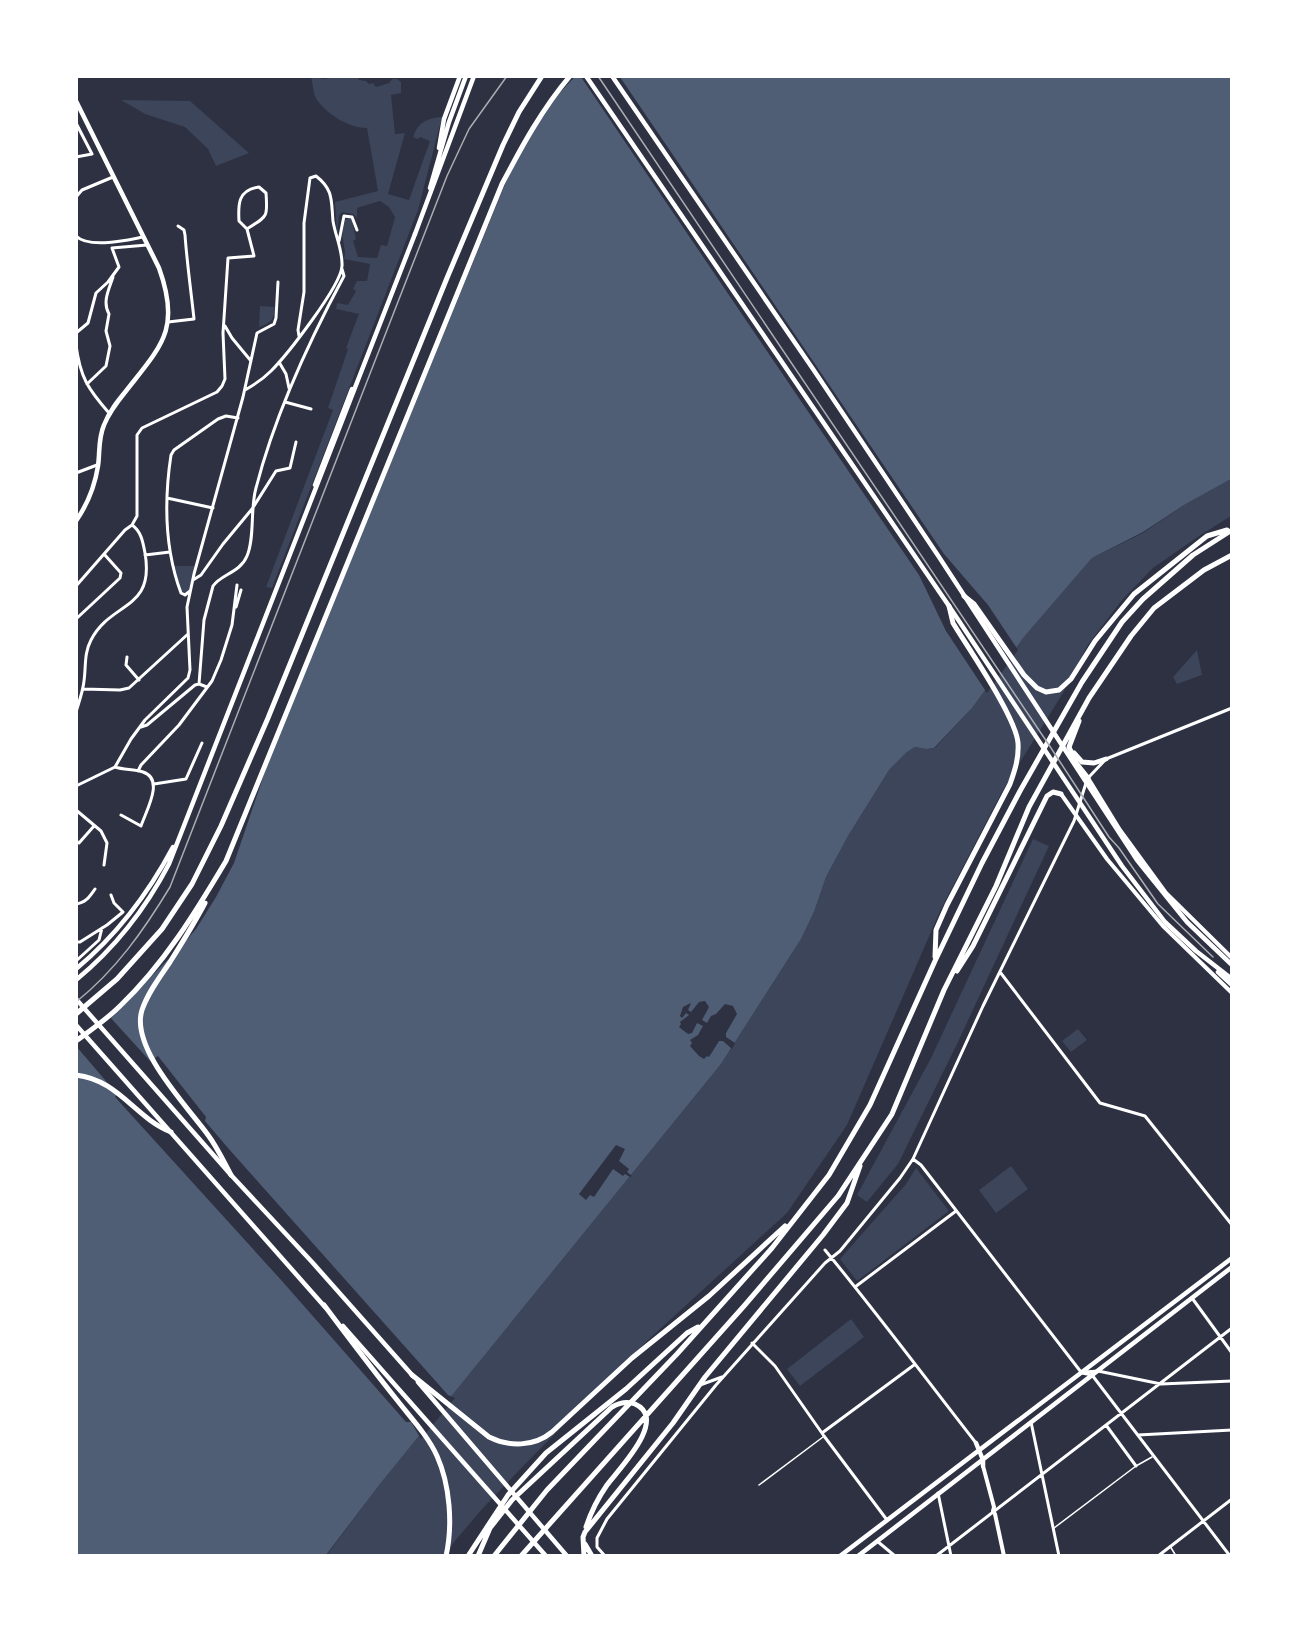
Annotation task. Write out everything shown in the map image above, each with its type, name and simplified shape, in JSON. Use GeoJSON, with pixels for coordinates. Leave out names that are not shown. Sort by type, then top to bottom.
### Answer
{"type":"FeatureCollection","features":[{"type":"Feature","properties":{"kind":"highway"},"geometry":{"type":"LineString","coordinates":[[76,1014],[117,979],[162,929],[192,885],[221,826],[268,718],[503,145],[519,112],[542,76]]}},
{"type":"Feature","properties":{"kind":"highway"},"geometry":{"type":"LineString","coordinates":[[231,1175],[210,1137],[181,1102],[146,1046],[140,1028],[142,1011],[150,992],[191,929],[226,861],[502,184],[523,143],[551,99],[570,76]]}},
{"type":"Feature","properties":{"kind":"highway"},"geometry":{"type":"LineString","coordinates":[[964,596],[974,604],[1024,675],[1037,688],[1046,692],[1059,690],[1071,678],[1095,641],[1134,594],[1207,536],[1232,529]]}},
{"type":"Feature","properties":{"kind":"highway"},"geometry":{"type":"LineString","coordinates":[[494,1556],[547,1490],[669,1362],[772,1248],[829,1175],[870,1105],[934,961],[982,863],[1082,682],[1122,622],[1143,599],[1193,555],[1232,529]]}},
{"type":"Feature","properties":{"kind":"highway"},"geometry":{"type":"LineString","coordinates":[[521,1556],[838,1196],[892,1114],[944,990],[996,886],[1029,807],[1089,698],[1131,636],[1154,608],[1204,570],[1232,555]]}},
{"type":"Feature","properties":{"kind":"highway"},"geometry":{"type":"LineString","coordinates":[[934,961],[936,930],[1018,764],[1018,740],[1009,717],[953,623],[949,606]]}},
{"type":"Feature","properties":{"kind":"highway"},"geometry":{"type":"LineString","coordinates":[[1088,778],[1076,762],[1069,747],[1089,698]]}},
{"type":"Feature","properties":{"kind":"highway"},"geometry":{"type":"LineString","coordinates":[[1069,747],[1082,762],[1094,763],[1106,759]]}},
{"type":"Feature","properties":{"kind":"highway"},"geometry":{"type":"LineString","coordinates":[[944,990],[973,946],[1047,796],[1053,792],[1061,794]]}},
{"type":"Feature","properties":{"kind":"highway"},"geometry":{"type":"LineString","coordinates":[[76,1041],[119,1008],[159,964],[186,928],[226,861]]}},
{"type":"Feature","properties":{"kind":"highway"},"geometry":{"type":"LineString","coordinates":[[76,1075],[98,1080],[113,1088],[159,1127],[171,1132]]}},
{"type":"Feature","properties":{"kind":"highway"},"geometry":{"type":"LineString","coordinates":[[592,1556],[586,1547],[584,1534],[673,1424],[699,1386],[847,1203],[863,1157]]}},
{"type":"Feature","properties":{"kind":"highway"},"geometry":{"type":"LineString","coordinates":[[412,1375],[489,1437],[508,1444],[523,1444],[545,1438],[632,1358],[709,1296],[796,1215]]}},
{"type":"Feature","properties":{"kind":"highway"},"geometry":{"type":"LineString","coordinates":[[324,1305],[411,1418],[438,1458],[444,1477],[449,1510],[446,1556]]}},
{"type":"Feature","properties":{"kind":"highway"},"geometry":{"type":"LineString","coordinates":[[468,1556],[508,1496],[546,1453],[626,1389],[687,1333],[702,1324]]}},
{"type":"Feature","properties":{"kind":"highway"},"geometry":{"type":"LineString","coordinates":[[478,1556],[490,1528],[512,1500],[590,1426],[617,1404],[629,1403],[639,1407],[646,1418],[646,1428],[627,1459],[599,1496],[584,1534],[584,1556]]}},
{"type":"Feature","properties":{"kind":"main road"},"geometry":{"type":"LineString","coordinates":[[438,157],[444,119],[460,76]]}},
{"type":"Feature","properties":{"kind":"main road"},"geometry":{"type":"LineString","coordinates":[[76,969],[117,930],[154,880],[179,837],[414,233],[466,76]]}},
{"type":"Feature","properties":{"kind":"main road"},"geometry":{"type":"LineString","coordinates":[[76,980],[121,936],[149,900],[169,864],[324,472],[474,76]]}},
{"type":"Feature","properties":{"kind":"main road"},"geometry":{"type":"LineString","coordinates":[[586,76],[949,606],[1122,866],[1178,935],[1232,979]]}},
{"type":"Feature","properties":{"kind":"main road"},"geometry":{"type":"LineString","coordinates":[[612,76],[939,556],[1121,837],[1172,905],[1232,965]]}},
{"type":"Feature","properties":{"kind":"main road"},"geometry":{"type":"LineString","coordinates":[[76,521],[86,506],[98,464],[103,427],[109,413],[161,345],[168,322],[167,290],[159,268],[77,104]]}},
{"type":"Feature","properties":{"kind":"main road"},"geometry":{"type":"LineString","coordinates":[[1208,961],[1232,985]]}},
{"type":"Feature","properties":{"kind":"main road"},"geometry":{"type":"LineString","coordinates":[[76,999],[412,1375],[567,1556]]}},
{"type":"Feature","properties":{"kind":"main road"},"geometry":{"type":"LineString","coordinates":[[76,1025],[546,1556]]}},
{"type":"Feature","properties":{"kind":"main road"},"geometry":{"type":"LineString","coordinates":[[840,1556],[1232,1258]]}},
{"type":"Feature","properties":{"kind":"main road"},"geometry":{"type":"LineString","coordinates":[[858,1556],[938,1494],[983,1463],[1031,1422],[1232,1267]]}},
{"type":"Feature","properties":{"kind":"main road"},"geometry":{"type":"LineString","coordinates":[[976,1443],[983,1463]]}},
{"type":"Feature","properties":{"kind":"main road"},"geometry":{"type":"LineString","coordinates":[[887,1520],[893,1528]]}},
{"type":"Feature","properties":{"kind":"street"},"geometry":{"type":"LineString","coordinates":[[76,123],[92,154],[76,157]]}},
{"type":"Feature","properties":{"kind":"street"},"geometry":{"type":"LineString","coordinates":[[141,727],[147,725],[199,684],[204,620],[213,586],[215,582],[235,570],[247,556],[255,489],[285,402],[344,276],[334,227],[333,198],[324,182],[316,176],[310,178],[304,223],[304,292],[299,336]]}},
{"type":"Feature","properties":{"kind":"street"},"geometry":{"type":"LineString","coordinates":[[76,197],[82,190],[113,177]]}},
{"type":"Feature","properties":{"kind":"street"},"geometry":{"type":"LineString","coordinates":[[76,586],[132,525],[137,516],[137,435],[142,428],[217,392],[225,380],[224,324],[228,258],[254,256],[248,229],[239,221],[238,203],[240,198],[255,187],[259,187],[266,194],[267,212],[265,217],[248,229]]}},
{"type":"Feature","properties":{"kind":"street"},"geometry":{"type":"LineString","coordinates":[[338,243],[344,216],[352,217],[357,230]]}},
{"type":"Feature","properties":{"kind":"street"},"geometry":{"type":"LineString","coordinates":[[168,322],[194,319],[185,235],[184,230],[178,226]]}},
{"type":"Feature","properties":{"kind":"street"},"geometry":{"type":"LineString","coordinates":[[76,236],[81,241],[94,243],[143,237]]}},
{"type":"Feature","properties":{"kind":"street"},"geometry":{"type":"LineString","coordinates":[[76,333],[88,323],[96,293],[119,267],[112,248],[147,245]]}},
{"type":"Feature","properties":{"kind":"street"},"geometry":{"type":"LineString","coordinates":[[245,390],[261,380],[279,362],[324,301],[342,269]]}},
{"type":"Feature","properties":{"kind":"street"},"geometry":{"type":"LineString","coordinates":[[87,384],[106,366],[110,346],[106,331],[109,314],[106,300],[115,273]]}},
{"type":"Feature","properties":{"kind":"street"},"geometry":{"type":"LineString","coordinates":[[76,786],[115,767],[145,720],[188,678],[190,670],[187,607],[190,591],[238,418],[256,333],[274,324],[279,282]]}},
{"type":"Feature","properties":{"kind":"street"},"geometry":{"type":"LineString","coordinates":[[224,324],[251,361]]}},
{"type":"Feature","properties":{"kind":"street"},"geometry":{"type":"LineString","coordinates":[[76,345],[79,367],[90,391],[109,413]]}},
{"type":"Feature","properties":{"kind":"street"},"geometry":{"type":"LineString","coordinates":[[279,362],[286,374],[290,389]]}},
{"type":"Feature","properties":{"kind":"street"},"geometry":{"type":"LineString","coordinates":[[285,402],[311,410]]}},
{"type":"Feature","properties":{"kind":"street"},"geometry":{"type":"LineString","coordinates":[[190,591],[185,595],[181,593],[171,565],[167,498],[171,455],[174,450],[218,419],[225,416],[238,418]]}},
{"type":"Feature","properties":{"kind":"street"},"geometry":{"type":"LineString","coordinates":[[193,580],[201,575],[252,509],[277,470],[290,468],[296,442]]}},
{"type":"Feature","properties":{"kind":"street"},"geometry":{"type":"LineString","coordinates":[[76,472],[98,464]]}},
{"type":"Feature","properties":{"kind":"street"},"geometry":{"type":"LineString","coordinates":[[167,498],[213,508]]}},
{"type":"Feature","properties":{"kind":"street"},"geometry":{"type":"LineString","coordinates":[[76,712],[83,689],[89,642],[101,625],[141,594],[145,580],[145,555],[138,529],[132,525]]}},
{"type":"Feature","properties":{"kind":"street"},"geometry":{"type":"LineString","coordinates":[[145,555],[170,552]]}},
{"type":"Feature","properties":{"kind":"street"},"geometry":{"type":"LineString","coordinates":[[76,619],[120,578],[121,573],[104,554]]}},
{"type":"Feature","properties":{"kind":"street"},"geometry":{"type":"LineString","coordinates":[[234,612],[237,585]]}},
{"type":"Feature","properties":{"kind":"street"},"geometry":{"type":"LineString","coordinates":[[138,771],[179,725],[207,687],[221,660],[241,590]]}},
{"type":"Feature","properties":{"kind":"street"},"geometry":{"type":"LineString","coordinates":[[83,689],[120,690],[129,688],[188,634]]}},
{"type":"Feature","properties":{"kind":"street"},"geometry":{"type":"LineString","coordinates":[[127,657],[126,664],[139,680]]}},
{"type":"Feature","properties":{"kind":"street"},"geometry":{"type":"LineString","coordinates":[[199,684],[207,687]]}},
{"type":"Feature","properties":{"kind":"street"},"geometry":{"type":"LineString","coordinates":[[605,1556],[597,1547],[597,1538],[607,1519],[723,1377],[832,1258],[900,1178],[913,1159],[1076,815],[1088,778],[1106,759],[1232,708]]}},
{"type":"Feature","properties":{"kind":"street"},"geometry":{"type":"LineString","coordinates":[[154,784],[169,780],[184,780],[202,743]]}},
{"type":"Feature","properties":{"kind":"street"},"geometry":{"type":"LineString","coordinates":[[115,767],[145,772],[153,778],[154,784],[141,826],[121,815]]}},
{"type":"Feature","properties":{"kind":"street"},"geometry":{"type":"LineString","coordinates":[[1088,778],[1120,830],[1166,893],[1232,958]]}},
{"type":"Feature","properties":{"kind":"street"},"geometry":{"type":"LineString","coordinates":[[1061,794],[1107,859],[1163,926],[1232,993]]}},
{"type":"Feature","properties":{"kind":"street"},"geometry":{"type":"LineString","coordinates":[[76,810],[101,831],[107,843],[104,865]]}},
{"type":"Feature","properties":{"kind":"street"},"geometry":{"type":"LineString","coordinates":[[76,841],[78,843],[94,826]]}},
{"type":"Feature","properties":{"kind":"street"},"geometry":{"type":"LineString","coordinates":[[76,903],[87,900],[95,889]]}},
{"type":"Feature","properties":{"kind":"street"},"geometry":{"type":"LineString","coordinates":[[76,942],[80,942],[102,928],[123,912],[114,903],[111,895]]}},
{"type":"Feature","properties":{"kind":"street"},"geometry":{"type":"LineString","coordinates":[[76,961],[99,939],[102,928]]}},
{"type":"Feature","properties":{"kind":"street"},"geometry":{"type":"LineString","coordinates":[[1000,972],[1100,1103],[1145,1116],[1232,1225]]}},
{"type":"Feature","properties":{"kind":"street"},"geometry":{"type":"LineString","coordinates":[[913,1159],[921,1166],[1080,1372],[1092,1375],[1230,1556]]}},
{"type":"Feature","properties":{"kind":"street"},"geometry":{"type":"LineString","coordinates":[[855,1287],[956,1211]]}},
{"type":"Feature","properties":{"kind":"street"},"geometry":{"type":"LineString","coordinates":[[825,1250],[976,1443]]}},
{"type":"Feature","properties":{"kind":"street"},"geometry":{"type":"LineString","coordinates":[[1192,1298],[1232,1353]]}},
{"type":"Feature","properties":{"kind":"street"},"geometry":{"type":"LineString","coordinates":[[936,1556],[1232,1328]]}},
{"type":"Feature","properties":{"kind":"street"},"geometry":{"type":"LineString","coordinates":[[752,1343],[775,1366],[887,1520]]}},
{"type":"Feature","properties":{"kind":"street"},"geometry":{"type":"LineString","coordinates":[[823,1435],[914,1365]]}},
{"type":"Feature","properties":{"kind":"street"},"geometry":{"type":"LineString","coordinates":[[1080,1372],[1098,1371],[1161,1384],[1232,1381]]}},
{"type":"Feature","properties":{"kind":"street"},"geometry":{"type":"LineString","coordinates":[[699,1386],[723,1377]]}},
{"type":"Feature","properties":{"kind":"street"},"geometry":{"type":"LineString","coordinates":[[1031,1422],[1059,1556]]}},
{"type":"Feature","properties":{"kind":"street"},"geometry":{"type":"LineString","coordinates":[[1106,1425],[1136,1466]]}},
{"type":"Feature","properties":{"kind":"street"},"geometry":{"type":"LineString","coordinates":[[1138,1435],[1149,1432],[1232,1430]]}},
{"type":"Feature","properties":{"kind":"street"},"geometry":{"type":"LineString","coordinates":[[983,1463],[1004,1556]]}},
{"type":"Feature","properties":{"kind":"street"},"geometry":{"type":"LineString","coordinates":[[938,1494],[951,1556]]}},
{"type":"Feature","properties":{"kind":"street"},"geometry":{"type":"LineString","coordinates":[[1158,1556],[1232,1499]]}},
{"type":"Feature","properties":{"kind":"street"},"geometry":{"type":"LineString","coordinates":[[877,1541],[895,1556]]}},
{"type":"Feature","properties":{"kind":"lane"},"geometry":{"type":"LineString","coordinates":[[759,1485],[823,1435]]}},
{"type":"Feature","properties":{"kind":"lane"},"geometry":{"type":"LineString","coordinates":[[1053,1529],[1154,1455]]}},
{"type":"Feature","properties":{"kind":"lane"},"geometry":{"type":"LineString","coordinates":[[1170,1546],[1176,1556]]}},
{"type":"Feature","properties":{"kind":"shaded area"},"geometry":{"type":"Polygon","coordinates":[[[311,77],[325,79],[358,77],[359,80],[369,84],[373,83],[376,87],[389,83],[392,79],[401,82],[401,93],[391,95],[395,134],[405,133],[388,194],[409,200],[430,141],[413,137],[424,122],[442,117],[418,210],[272,588],[266,587],[333,410],[328,408],[359,314],[336,309],[337,303],[348,305],[356,291],[353,289],[357,281],[367,281],[370,264],[344,259],[342,235],[345,220],[350,218],[352,221],[356,239],[353,241],[358,257],[377,258],[381,245],[387,246],[395,217],[389,207],[380,201],[357,208],[357,218],[353,214],[342,212],[339,216],[337,236],[335,202],[378,191],[367,128],[353,126],[327,111],[316,98],[311,77]]]}},
{"type":"Feature","properties":{"kind":"shaded area"},"geometry":{"type":"Polygon","coordinates":[[[575,77],[1231,77],[1231,479],[1184,505],[1143,532],[1092,558],[1024,637],[972,708],[934,748],[915,747],[889,770],[848,836],[826,877],[814,912],[801,939],[721,1064],[380,1484],[326,1555],[77,1555],[76,1049],[110,1019],[196,929],[234,863],[269,760],[503,189],[517,159],[543,115],[575,77]]]}},
{"type":"Feature","properties":{"kind":"shaded area"},"geometry":{"type":"Polygon","coordinates":[[[121,100],[190,101],[249,153],[216,166],[208,149],[185,127],[145,114],[121,100]]]}},
{"type":"Feature","properties":{"kind":"shaded area"},"geometry":{"type":"Polygon","coordinates":[[[260,306],[275,307],[271,320],[259,327],[260,306]]]}},
{"type":"Feature","properties":{"kind":"shaded area"},"geometry":{"type":"Polygon","coordinates":[[[1231,479],[1231,516],[1153,568],[1122,600],[1087,646],[1063,693],[1004,788],[941,909],[847,1125],[787,1213],[648,1340],[483,1508],[445,1555],[326,1556],[380,1484],[721,1064],[801,939],[814,912],[826,877],[848,836],[889,770],[915,747],[935,748],[972,708],[1024,637],[1092,558],[1143,533],[1184,505],[1231,479]]]}},
{"type":"Feature","properties":{"kind":"shaded area"},"geometry":{"type":"Polygon","coordinates":[[[173,566],[195,566],[189,591],[185,594],[181,590],[173,566]]]}},
{"type":"Feature","properties":{"kind":"shaded area"},"geometry":{"type":"Polygon","coordinates":[[[1197,650],[1202,675],[1177,684],[1173,677],[1197,650]]]}},
{"type":"Feature","properties":{"kind":"shaded area"},"geometry":{"type":"Polygon","coordinates":[[[1033,839],[1049,846],[958,1042],[898,1164],[867,1202],[857,1195],[931,1058],[1033,839]]]}},
{"type":"Feature","properties":{"kind":"shaded area"},"geometry":{"type":"Polygon","coordinates":[[[1078,1029],[1087,1040],[1071,1052],[1062,1041],[1078,1029]]]}},
{"type":"Feature","properties":{"kind":"shaded area"},"geometry":{"type":"Polygon","coordinates":[[[1011,1166],[1028,1189],[996,1213],[979,1190],[1011,1166]]]}},
{"type":"Feature","properties":{"kind":"shaded area"},"geometry":{"type":"Polygon","coordinates":[[[916,1168],[949,1211],[857,1281],[840,1259],[906,1184],[916,1168]]]}},
{"type":"Feature","properties":{"kind":"shaded area"},"geometry":{"type":"Polygon","coordinates":[[[851,1319],[864,1337],[800,1386],[787,1369],[851,1319]]]}},
{"type":"Feature","properties":{"kind":"pier"},"geometry":{"type":"Polygon","coordinates":[[[581,77],[620,77],[944,554],[988,605],[1018,650],[987,693],[946,631],[919,575],[581,77]]]}},
{"type":"Feature","properties":{"kind":"pier"},"geometry":{"type":"Polygon","coordinates":[[[705,1001],[709,1007],[702,1020],[707,1023],[711,1016],[725,1004],[733,1006],[737,1014],[726,1033],[726,1037],[735,1043],[732,1049],[723,1041],[719,1041],[709,1057],[704,1059],[690,1046],[692,1043],[690,1040],[698,1035],[703,1026],[697,1023],[692,1033],[688,1034],[679,1027],[680,1022],[689,1015],[686,1013],[682,1018],[680,1016],[683,1007],[691,1003],[688,1010],[691,1012],[699,1002],[705,1001]]]}},
{"type":"Feature","properties":{"kind":"pier"},"geometry":{"type":"Polygon","coordinates":[[[109,1016],[150,1061],[158,1056],[206,1117],[205,1121],[228,1148],[448,1395],[455,1398],[421,1439],[411,1422],[406,1422],[115,1097],[117,1094],[76,1046],[109,1016]]]}},
{"type":"Feature","properties":{"kind":"pier"},"geometry":{"type":"Polygon","coordinates":[[[616,1145],[625,1149],[619,1161],[629,1169],[627,1172],[632,1176],[625,1174],[623,1176],[613,1169],[594,1197],[590,1195],[586,1200],[579,1194],[616,1145]]]}},
{"type":"Feature","properties":{"kind":"railway"},"geometry":{"type":"LineString","coordinates":[[76,1002],[104,977],[128,949],[170,887],[447,176],[469,129],[507,76]]}},
{"type":"Feature","properties":{"kind":"railway"},"geometry":{"type":"LineString","coordinates":[[598,76],[1109,837],[1158,904],[1213,957]]}}]}
